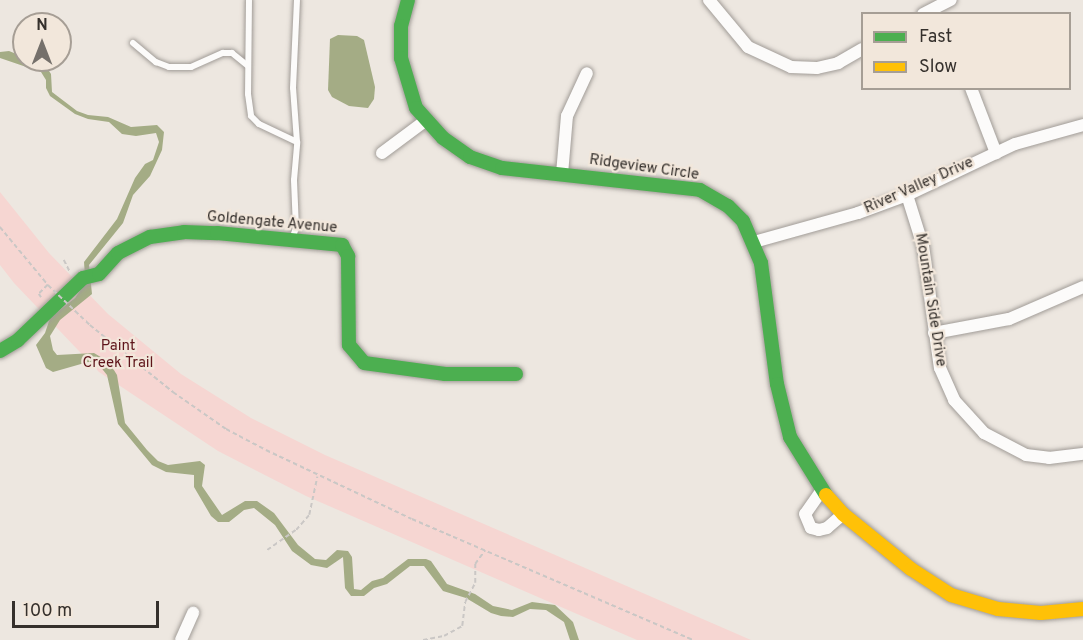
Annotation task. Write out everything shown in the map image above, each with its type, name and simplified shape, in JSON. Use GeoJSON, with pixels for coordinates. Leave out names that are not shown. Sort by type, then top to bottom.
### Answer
{"type":"FeatureCollection","features":[{"type":"Feature","properties":{"kind":"street","name":"Ridgeview Circle"},"geometry":{"type":"LineString","coordinates":[[408,0],[401,26],[400,58],[416,108],[424,121],[442,138],[470,157],[502,168],[700,189],[743,221],[754,242],[761,263],[777,384],[790,437],[822,490],[843,514],[911,569],[951,595],[998,609],[1041,614],[1083,609]]}},
{"type":"Feature","properties":{"kind":"street"},"geometry":{"type":"LineString","coordinates":[[709,0],[748,46],[791,67],[817,68],[838,63],[861,50]]}},
{"type":"Feature","properties":{"kind":"street"},"geometry":{"type":"LineString","coordinates":[[940,9],[951,0]]}},
{"type":"Feature","properties":{"kind":"street"},"geometry":{"type":"LineString","coordinates":[[562,174],[567,116],[587,73]]}},
{"type":"Feature","properties":{"kind":"street"},"geometry":{"type":"LineString","coordinates":[[971,90],[996,153]]}},
{"type":"Feature","properties":{"kind":"street"},"geometry":{"type":"LineString","coordinates":[[382,153],[424,121]]}},
{"type":"Feature","properties":{"kind":"street","name":"River Valley Drive"},"geometry":{"type":"LineString","coordinates":[[754,242],[833,221],[907,195],[1015,144],[1083,125]]}},
{"type":"Feature","properties":{"kind":"street","name":"Mountain Side Drive"},"geometry":{"type":"LineString","coordinates":[[907,195],[922,246],[940,368],[954,400],[984,433],[1026,455],[1049,458],[1083,454]]}},
{"type":"Feature","properties":{"kind":"street","name":"Goldengate Avenue"},"geometry":{"type":"LineString","coordinates":[[0,351],[18,340],[83,278],[99,274],[118,253],[150,237],[184,232],[342,245],[348,255],[349,345],[364,363],[445,374],[516,374]]}},
{"type":"Feature","properties":{"kind":"street"},"geometry":{"type":"LineString","coordinates":[[934,333],[1009,319],[1083,287]]}},
{"type":"Feature","properties":{"kind":"street"},"geometry":{"type":"LineString","coordinates":[[822,490],[805,514],[811,528],[819,530],[827,528],[843,514]]}},
{"type":"Feature","properties":{"kind":"street"},"geometry":{"type":"LineString","coordinates":[[181,640],[193,613]]}},
{"type":"Feature","properties":{"kind":"lane"},"geometry":{"type":"LineString","coordinates":[[249,0],[248,66],[251,116],[259,124],[297,142]]}},
{"type":"Feature","properties":{"kind":"lane"},"geometry":{"type":"LineString","coordinates":[[291,240],[296,228],[294,180],[297,142],[293,88],[297,0]]}},
{"type":"Feature","properties":{"kind":"lane"},"geometry":{"type":"LineString","coordinates":[[133,44],[156,62],[169,67],[191,67],[223,53],[232,53],[248,66]]}},
{"type":"Feature","properties":{"kind":"path"},"geometry":{"type":"LineString","coordinates":[[0,227],[48,285],[90,325],[173,392],[226,429],[317,476],[693,640]]}},
{"type":"Feature","properties":{"kind":"path"},"geometry":{"type":"LineString","coordinates":[[39,294],[48,285]]}},
{"type":"Feature","properties":{"kind":"path"},"geometry":{"type":"LineString","coordinates":[[267,550],[296,530],[309,515],[317,476]]}},
{"type":"Feature","properties":{"kind":"path"},"geometry":{"type":"LineString","coordinates":[[423,640],[444,636],[462,626],[465,602],[475,583],[475,564],[485,550]]}},
{"type":"Feature","properties":{"kind":"green space","name":"Paint Creek Trail"},"geometry":{"type":"Polygon","coordinates":[[[0,192],[49,253],[108,314],[181,374],[251,418],[325,455],[751,640],[637,640],[306,496],[218,451],[99,372],[14,283],[0,265],[0,192]]]}},
{"type":"Feature","properties":{"kind":"shaded area"},"geometry":{"type":"Polygon","coordinates":[[[338,35],[357,36],[364,40],[375,87],[374,99],[368,108],[349,106],[332,97],[328,90],[330,39],[338,35]]]}},
{"type":"Feature","properties":{"kind":"shaded area"},"geometry":{"type":"Polygon","coordinates":[[[0,52],[12,52],[12,62],[0,58],[0,52]]]}},
{"type":"Feature","properties":{"kind":"shaded area"},"geometry":{"type":"Polygon","coordinates":[[[41,72],[50,72],[52,92],[77,111],[88,115],[108,117],[131,127],[157,125],[164,132],[162,150],[150,176],[133,195],[123,223],[89,265],[92,294],[60,320],[50,336],[53,350],[57,355],[94,353],[109,362],[117,375],[125,423],[147,450],[158,461],[168,465],[200,461],[205,465],[202,486],[222,515],[245,501],[257,501],[274,513],[298,545],[315,559],[326,560],[337,550],[348,551],[352,557],[354,589],[361,590],[372,581],[383,578],[408,559],[426,559],[431,561],[447,584],[475,594],[493,606],[512,610],[532,602],[555,605],[573,622],[579,640],[570,640],[564,622],[546,610],[530,609],[513,617],[501,616],[491,613],[466,598],[443,591],[424,566],[410,566],[387,584],[374,588],[364,596],[351,596],[345,588],[343,557],[327,568],[311,565],[292,551],[275,525],[254,508],[244,510],[229,522],[218,522],[211,516],[194,487],[194,475],[166,472],[152,465],[118,424],[107,375],[99,365],[88,362],[53,372],[46,368],[36,345],[45,333],[50,318],[75,298],[82,288],[85,276],[84,262],[117,219],[135,178],[145,164],[153,160],[159,142],[156,133],[136,136],[122,134],[109,122],[88,119],[75,114],[50,96],[46,88],[46,80],[41,72]]]}},
{"type":"Feature","properties":{"kind":"traffic: fast"},"geometry":{"type":"LineString","coordinates":[[408,0],[401,26],[401,58],[416,108],[443,138],[470,157],[502,168],[700,190],[728,206],[743,221],[761,263],[777,384],[790,437],[826,495]]}},
{"type":"Feature","properties":{"kind":"traffic: fast"},"geometry":{"type":"LineString","coordinates":[[0,351],[18,340],[83,278],[99,274],[118,253],[150,237],[184,232],[217,233],[342,245],[348,256],[349,345],[364,363],[445,374],[516,374]]}},
{"type":"Feature","properties":{"kind":"traffic: slow"},"geometry":{"type":"LineString","coordinates":[[826,495],[843,514],[911,569],[951,595],[998,609],[1041,613],[1083,609]]}}]}
